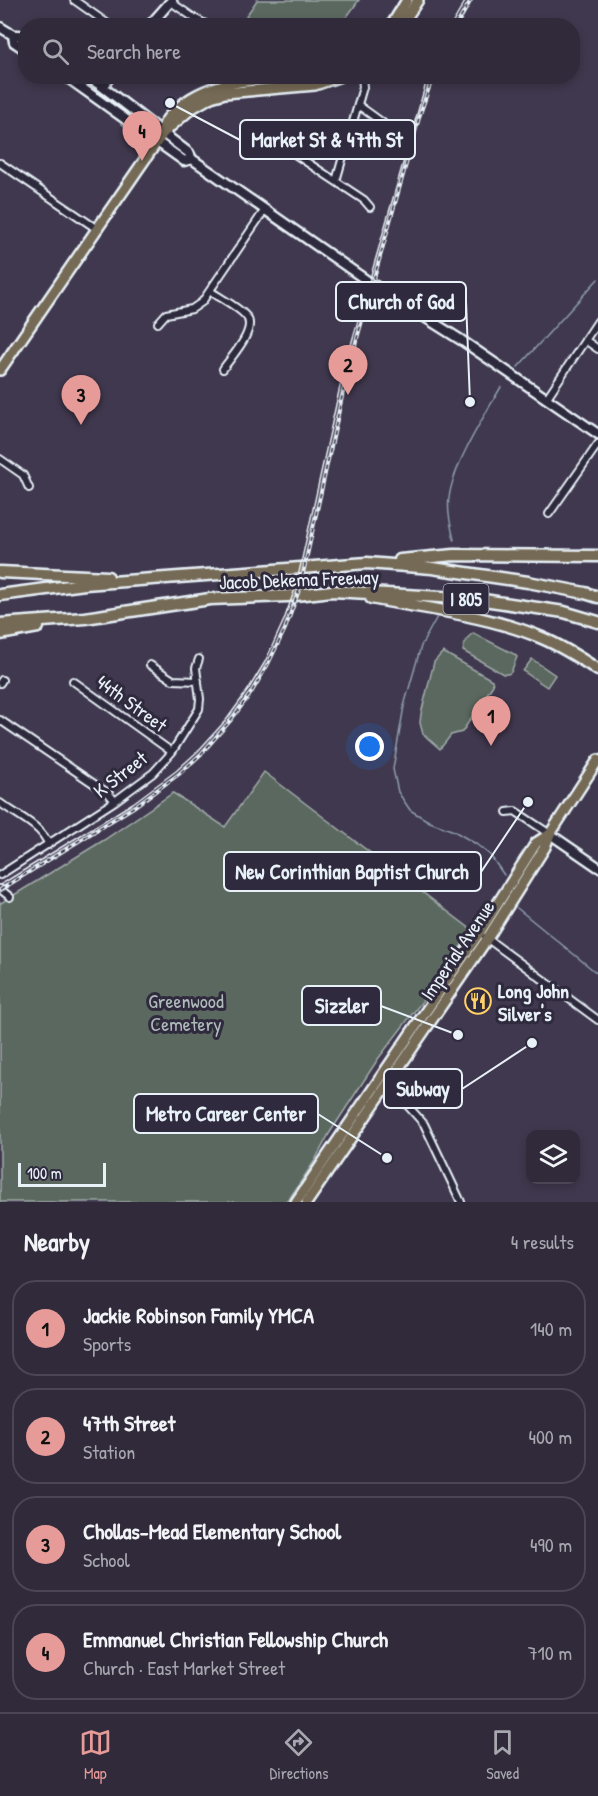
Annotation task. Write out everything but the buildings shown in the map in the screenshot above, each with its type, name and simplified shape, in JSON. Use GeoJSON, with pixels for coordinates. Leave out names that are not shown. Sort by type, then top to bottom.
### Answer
{"type":"FeatureCollection","features":[{"type":"Feature","properties":{"kind":"highway"},"geometry":{"type":"LineString","coordinates":[[367,563],[454,555],[598,556]]}},
{"type":"Feature","properties":{"kind":"highway","name":"Jacob Dekema Freeway"},"geometry":{"type":"LineString","coordinates":[[0,595],[85,584],[367,563],[432,568],[528,582],[598,597]]}},
{"type":"Feature","properties":{"kind":"highway"},"geometry":{"type":"LineString","coordinates":[[0,572],[165,579]]}},
{"type":"Feature","properties":{"kind":"highway"},"geometry":{"type":"LineString","coordinates":[[332,591],[485,620],[542,638],[598,670]]}},
{"type":"Feature","properties":{"kind":"highway","name":"Jacob Dekema Freeway"},"geometry":{"type":"LineString","coordinates":[[0,624],[85,618],[210,599],[287,596],[332,591],[477,599],[564,612],[598,622]]}},
{"type":"Feature","properties":{"kind":"highway"},"geometry":{"type":"LineString","coordinates":[[0,634],[85,618]]}},
{"type":"Feature","properties":{"kind":"main road"},"geometry":{"type":"LineString","coordinates":[[396,18],[407,0]]}},
{"type":"Feature","properties":{"kind":"main road"},"geometry":{"type":"LineString","coordinates":[[406,18],[418,0]]}},
{"type":"Feature","properties":{"kind":"main road"},"geometry":{"type":"LineString","coordinates":[[156,18],[171,1]]}},
{"type":"Feature","properties":{"kind":"main road"},"geometry":{"type":"LineString","coordinates":[[0,27],[13,35],[18,35]]}},
{"type":"Feature","properties":{"kind":"main road"},"geometry":{"type":"LineString","coordinates":[[13,35],[18,44]]}},
{"type":"Feature","properties":{"kind":"main road"},"geometry":{"type":"LineString","coordinates":[[76,84],[156,142],[184,160],[192,159]]}},
{"type":"Feature","properties":{"kind":"main road"},"geometry":{"type":"LineString","coordinates":[[98,84],[189,153],[192,159],[264,210],[598,434]]}},
{"type":"Feature","properties":{"kind":"main road"},"geometry":{"type":"LineString","coordinates":[[163,133],[163,125],[179,107],[204,90],[226,84]]}},
{"type":"Feature","properties":{"kind":"main road"},"geometry":{"type":"LineString","coordinates":[[0,369],[163,133],[192,108],[212,97],[246,90],[282,89],[318,84]]}},
{"type":"Feature","properties":{"kind":"main road","name":"Imperial Avenue"},"geometry":{"type":"LineString","coordinates":[[296,1202],[545,847],[550,834],[598,761]]}},
{"type":"Feature","properties":{"kind":"main road"},"geometry":{"type":"LineString","coordinates":[[550,834],[598,867]]}},
{"type":"Feature","properties":{"kind":"main road","name":"Imperial Avenue"},"geometry":{"type":"LineString","coordinates":[[307,1202],[386,1088],[483,936]]}},
{"type":"Feature","properties":{"kind":"street"},"geometry":{"type":"LineString","coordinates":[[74,0],[100,18]]}},
{"type":"Feature","properties":{"kind":"street"},"geometry":{"type":"LineString","coordinates":[[171,1],[194,18]]}},
{"type":"Feature","properties":{"kind":"street"},"geometry":{"type":"LineString","coordinates":[[336,181],[363,84]]}},
{"type":"Feature","properties":{"kind":"street"},"geometry":{"type":"LineString","coordinates":[[358,105],[383,123]]}},
{"type":"Feature","properties":{"kind":"street"},"geometry":{"type":"LineString","coordinates":[[275,141],[364,200],[370,207]]}},
{"type":"Feature","properties":{"kind":"street"},"geometry":{"type":"LineString","coordinates":[[0,163],[97,229]]}},
{"type":"Feature","properties":{"kind":"street"},"geometry":{"type":"LineString","coordinates":[[158,323],[166,314],[192,309],[202,302],[264,210]]}},
{"type":"Feature","properties":{"kind":"street"},"geometry":{"type":"LineString","coordinates":[[210,291],[245,315],[250,322],[249,331],[223,369]]}},
{"type":"Feature","properties":{"kind":"street"},"geometry":{"type":"LineString","coordinates":[[546,399],[598,321]]}},
{"type":"Feature","properties":{"kind":"street"},"geometry":{"type":"LineString","coordinates":[[585,340],[598,349]]}},
{"type":"Feature","properties":{"kind":"street"},"geometry":{"type":"LineString","coordinates":[[549,514],[598,444]]}},
{"type":"Feature","properties":{"kind":"street"},"geometry":{"type":"LineString","coordinates":[[0,459],[23,475],[29,488]]}},
{"type":"Feature","properties":{"kind":"street","name":"K Street"},"geometry":{"type":"LineString","coordinates":[[0,875],[115,801],[153,773],[172,752],[200,709],[196,668],[199,659]]}},
{"type":"Feature","properties":{"kind":"street"},"geometry":{"type":"LineString","coordinates":[[150,665],[173,680],[198,681]]}},
{"type":"Feature","properties":{"kind":"street","name":"44th Street"},"geometry":{"type":"LineString","coordinates":[[73,681],[172,752]]}},
{"type":"Feature","properties":{"kind":"street"},"geometry":{"type":"LineString","coordinates":[[0,720],[109,794],[115,801]]}},
{"type":"Feature","properties":{"kind":"street"},"geometry":{"type":"LineString","coordinates":[[0,803],[42,832],[48,845]]}},
{"type":"Feature","properties":{"kind":"street"},"geometry":{"type":"LineString","coordinates":[[507,812],[515,811],[550,834]]}},
{"type":"Feature","properties":{"kind":"street"},"geometry":{"type":"LineString","coordinates":[[0,890],[10,897]]}},
{"type":"Feature","properties":{"kind":"street"},"geometry":{"type":"LineString","coordinates":[[483,936],[598,1020]]}},
{"type":"Feature","properties":{"kind":"street"},"geometry":{"type":"LineString","coordinates":[[386,1088],[408,1106],[424,1124],[461,1202]]}},
{"type":"Feature","properties":{"kind":"green space"},"geometry":{"type":"Polygon","coordinates":[[[257,0],[359,0],[346,18],[245,18],[257,0]]]}},
{"type":"Feature","properties":{"kind":"green space"},"geometry":{"type":"Polygon","coordinates":[[[473,633],[517,657],[511,672],[503,674],[463,651],[466,641],[473,633]]]}},
{"type":"Feature","properties":{"kind":"green space"},"geometry":{"type":"Polygon","coordinates":[[[443,652],[492,680],[493,685],[462,732],[451,735],[440,749],[423,734],[420,723],[434,662],[443,652]]]}},
{"type":"Feature","properties":{"kind":"green space"},"geometry":{"type":"Polygon","coordinates":[[[532,659],[555,675],[547,687],[523,671],[532,659]]]}},
{"type":"Feature","properties":{"kind":"green space","name":"Greenwood Cemetery"},"geometry":{"type":"Polygon","coordinates":[[[264,772],[472,930],[439,979],[378,1059],[287,1202],[0,1202],[0,902],[104,840],[173,793],[225,827],[264,772]]]}},
{"type":"Feature","properties":{"kind":"waterway"},"geometry":{"type":"LineString","coordinates":[[518,367],[598,279]]}},
{"type":"Feature","properties":{"kind":"waterway"},"geometry":{"type":"LineString","coordinates":[[454,540],[449,498],[456,471],[470,441],[501,387]]}},
{"type":"Feature","properties":{"kind":"waterway"},"geometry":{"type":"LineString","coordinates":[[438,615],[421,646],[404,706],[393,769],[398,792],[410,810],[476,844],[490,855],[504,875]]}},
{"type":"Feature","properties":{"kind":"waterway"},"geometry":{"type":"LineString","coordinates":[[517,908],[598,974]]}},
{"type":"Feature","properties":{"kind":"tram line"},"geometry":{"type":"LineString","coordinates":[[456,18],[466,0]]}},
{"type":"Feature","properties":{"kind":"tram line"},"geometry":{"type":"LineString","coordinates":[[0,885],[133,803],[176,771],[227,719],[265,662],[296,586],[343,373],[426,84]]}},
{"type":"Feature","properties":{"kind":"railway"},"geometry":{"type":"LineString","coordinates":[[461,18],[471,0]]}},
{"type":"Feature","properties":{"kind":"railway"},"geometry":{"type":"LineString","coordinates":[[0,890],[135,806],[179,774],[201,754],[230,721],[251,693],[268,664],[285,629],[300,587],[347,374],[430,84]]}},
{"type":"Feature","properties":{"kind":"place","name":"Market St & 47th St"},"geometry":{"type":"Point","coordinates":[170,103]}},
{"type":"Feature","properties":{"kind":"place","name":"Emmanuel Christian Fellowship Church"},"geometry":{"type":"Point","coordinates":[142,161]}},
{"type":"Feature","properties":{"kind":"place","name":"47th Street"},"geometry":{"type":"Point","coordinates":[348,395]}},
{"type":"Feature","properties":{"kind":"place","name":"Church of God"},"geometry":{"type":"Point","coordinates":[470,402]}},
{"type":"Feature","properties":{"kind":"place","name":"Chollas-Mead Elementary School"},"geometry":{"type":"Point","coordinates":[81,425]}},
{"type":"Feature","properties":{"kind":"place","name":"Jackie Robinson Family YMCA"},"geometry":{"type":"Point","coordinates":[491,746]}},
{"type":"Feature","properties":{"kind":"place","name":"New Corinthian Baptist Church"},"geometry":{"type":"Point","coordinates":[528,802]}},
{"type":"Feature","properties":{"kind":"place","name":"Long John Silver's"},"geometry":{"type":"Point","coordinates":[478,1001]}},
{"type":"Feature","properties":{"kind":"place","name":"Sizzler"},"geometry":{"type":"Point","coordinates":[458,1035]}},
{"type":"Feature","properties":{"kind":"place","name":"Subway"},"geometry":{"type":"Point","coordinates":[532,1043]}},
{"type":"Feature","properties":{"kind":"place","name":"Metro Career Center"},"geometry":{"type":"Point","coordinates":[387,1158]}}]}
